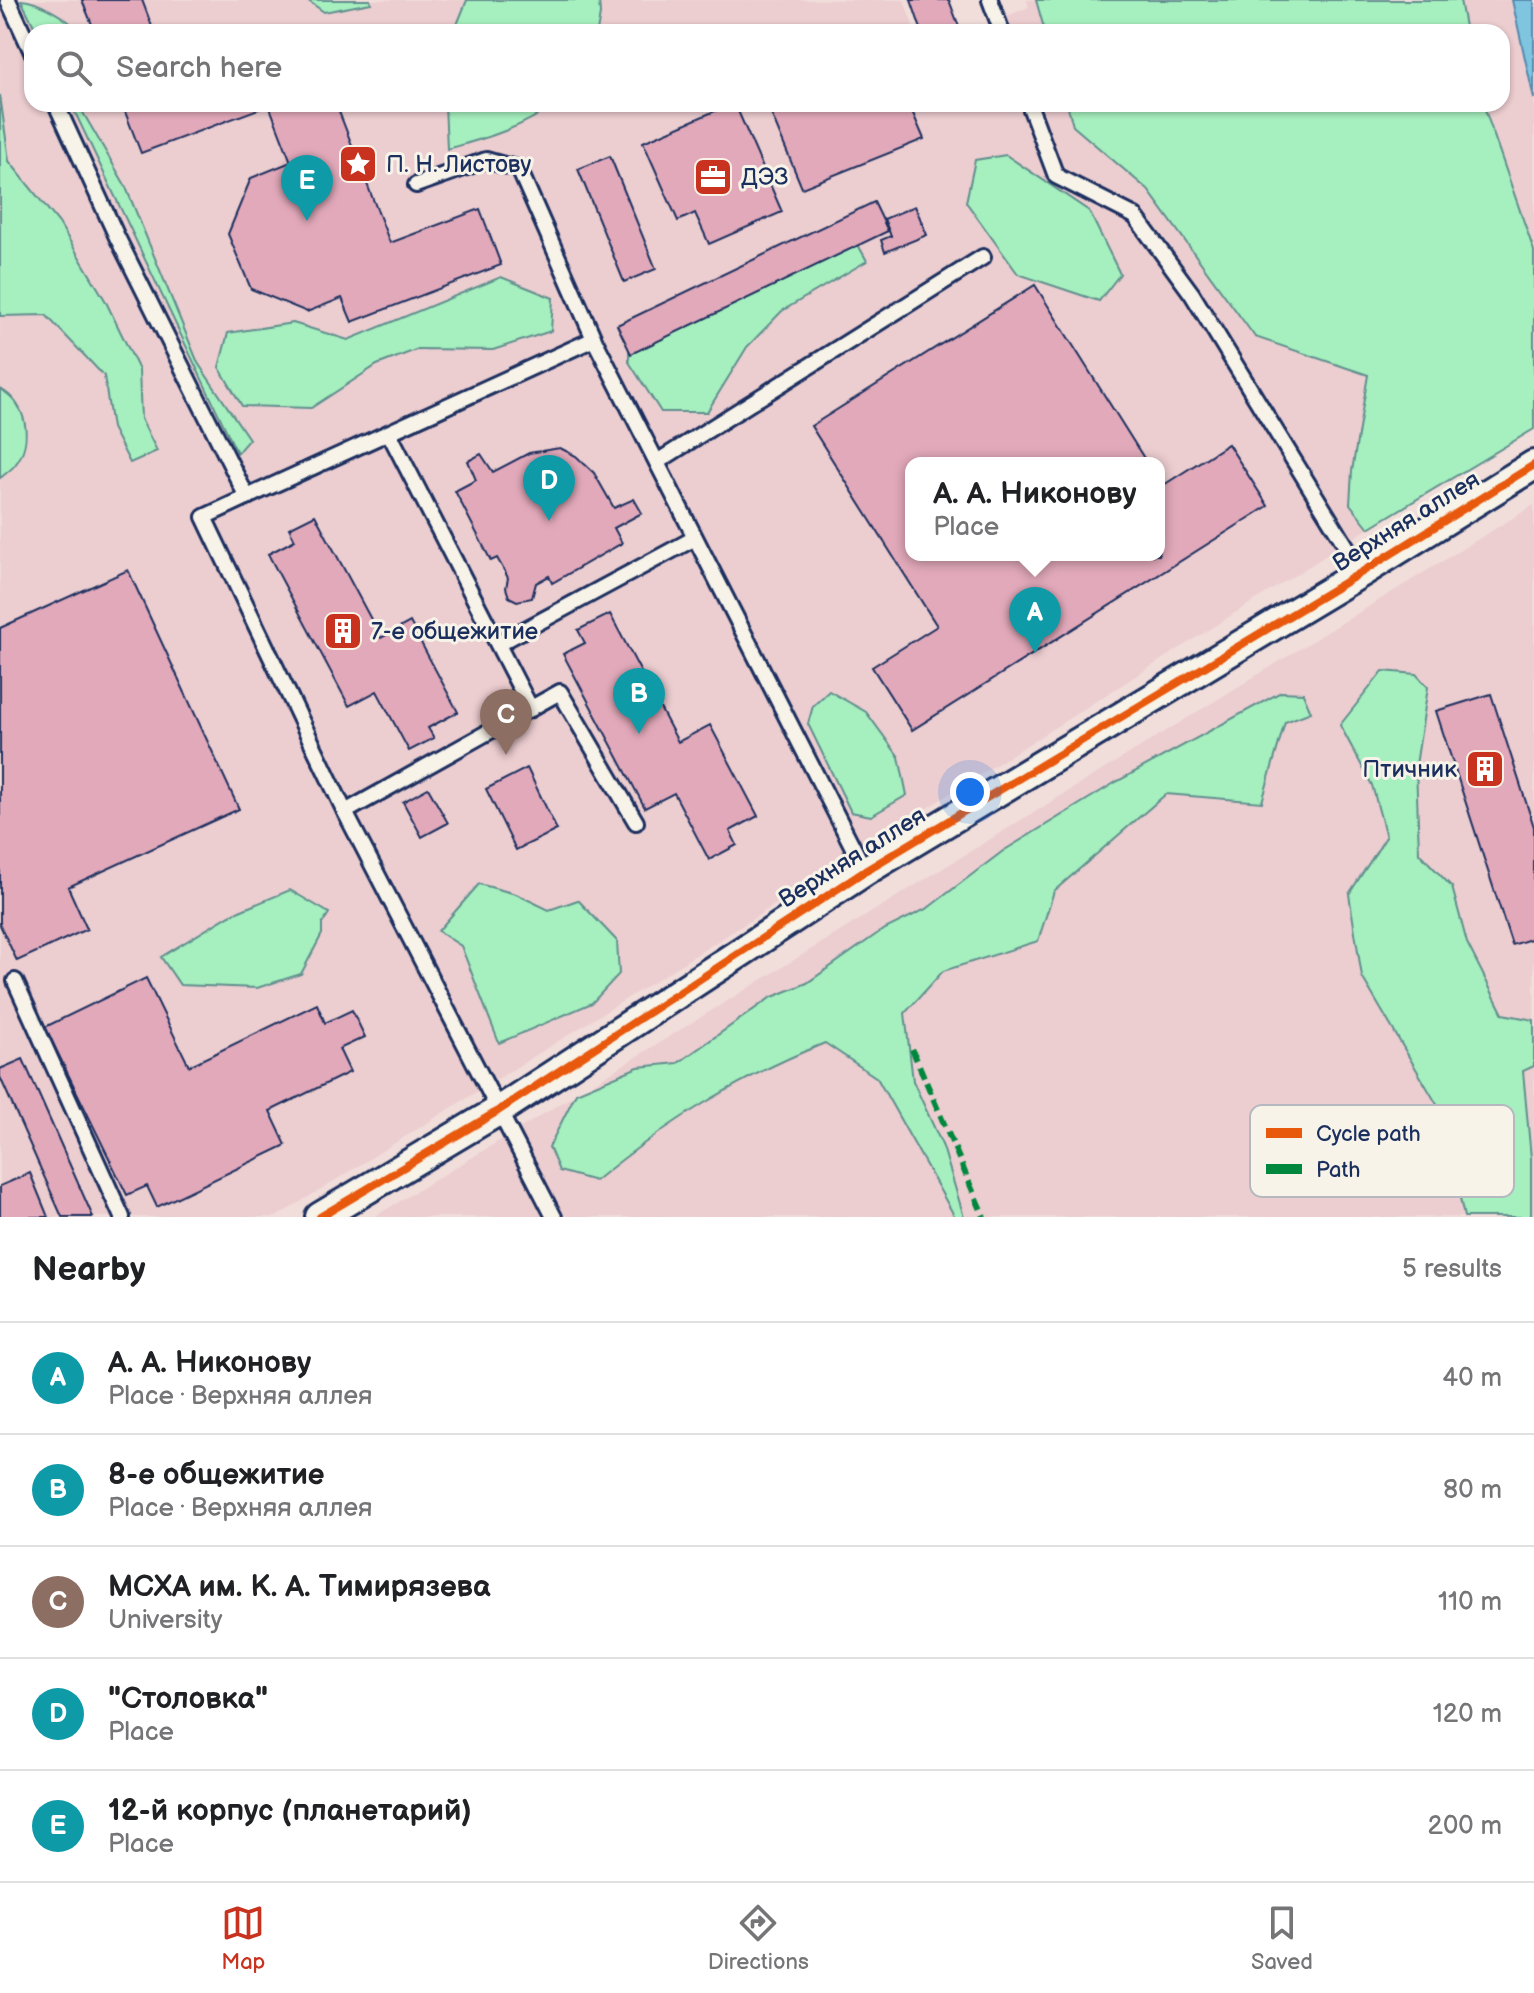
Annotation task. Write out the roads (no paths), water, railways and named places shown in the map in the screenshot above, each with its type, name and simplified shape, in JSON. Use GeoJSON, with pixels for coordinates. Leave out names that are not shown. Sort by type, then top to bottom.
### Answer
{"type":"FeatureCollection","features":[{"type":"Feature","properties":{"kind":"street","name":"Верхняя аллея"},"geometry":{"type":"LineString","coordinates":[[320,1217],[498,1111],[865,871],[1534,465]]}},
{"type":"Feature","properties":{"kind":"lane"},"geometry":{"type":"LineString","coordinates":[[4,0],[24,37]]}},
{"type":"Feature","properties":{"kind":"lane"},"geometry":{"type":"LineString","coordinates":[[990,0],[999,24]]}},
{"type":"Feature","properties":{"kind":"lane"},"geometry":{"type":"LineString","coordinates":[[60,112],[117,237],[247,497]]}},
{"type":"Feature","properties":{"kind":"lane"},"geometry":{"type":"LineString","coordinates":[[1032,112],[1056,176],[1135,216],[1192,294],[1362,572]]}},
{"type":"Feature","properties":{"kind":"lane"},"geometry":{"type":"LineString","coordinates":[[416,185],[486,160],[519,169],[594,339],[865,871]]}},
{"type":"Feature","properties":{"kind":"lane"},"geometry":{"type":"LineString","coordinates":[[657,462],[983,257]]}},
{"type":"Feature","properties":{"kind":"lane"},"geometry":{"type":"LineString","coordinates":[[554,1217],[345,812],[204,517],[594,339]]}},
{"type":"Feature","properties":{"kind":"lane"},"geometry":{"type":"LineString","coordinates":[[389,433],[531,709]]}},
{"type":"Feature","properties":{"kind":"lane"},"geometry":{"type":"LineString","coordinates":[[498,644],[695,538]]}},
{"type":"Feature","properties":{"kind":"lane"},"geometry":{"type":"LineString","coordinates":[[345,812],[560,692],[636,822]]}},
{"type":"Feature","properties":{"kind":"lane"},"geometry":{"type":"LineString","coordinates":[[15,981],[122,1217]]}},
{"type":"Feature","properties":{"kind":"water"},"geometry":{"type":"Polygon","coordinates":[[[1512,0],[1534,0],[1534,99],[1512,0]]]}},
{"type":"Feature","properties":{"kind":"place","name":"П. Н. Листову"},"geometry":{"type":"Point","coordinates":[358,164]}},
{"type":"Feature","properties":{"kind":"place","name":"ДЭЗ"},"geometry":{"type":"Point","coordinates":[713,177]}},
{"type":"Feature","properties":{"kind":"place","name":"12-й корпус (планетарий)"},"geometry":{"type":"Point","coordinates":[307,221]}},
{"type":"Feature","properties":{"kind":"place","name":"\"Столовка\""},"geometry":{"type":"Point","coordinates":[549,521]}},
{"type":"Feature","properties":{"kind":"place","name":"7-е общежитие"},"geometry":{"type":"Point","coordinates":[343,631]}},
{"type":"Feature","properties":{"kind":"place","name":"А. А. Никонову"},"geometry":{"type":"Point","coordinates":[1035,653]}},
{"type":"Feature","properties":{"kind":"place","name":"8-е общежитие"},"geometry":{"type":"Point","coordinates":[639,734]}},
{"type":"Feature","properties":{"kind":"place","name":"МСХА им. К. А. Тимирязева"},"geometry":{"type":"Point","coordinates":[506,755]}},
{"type":"Feature","properties":{"kind":"place","name":"Птичник"},"geometry":{"type":"Point","coordinates":[1485,769]}}]}
